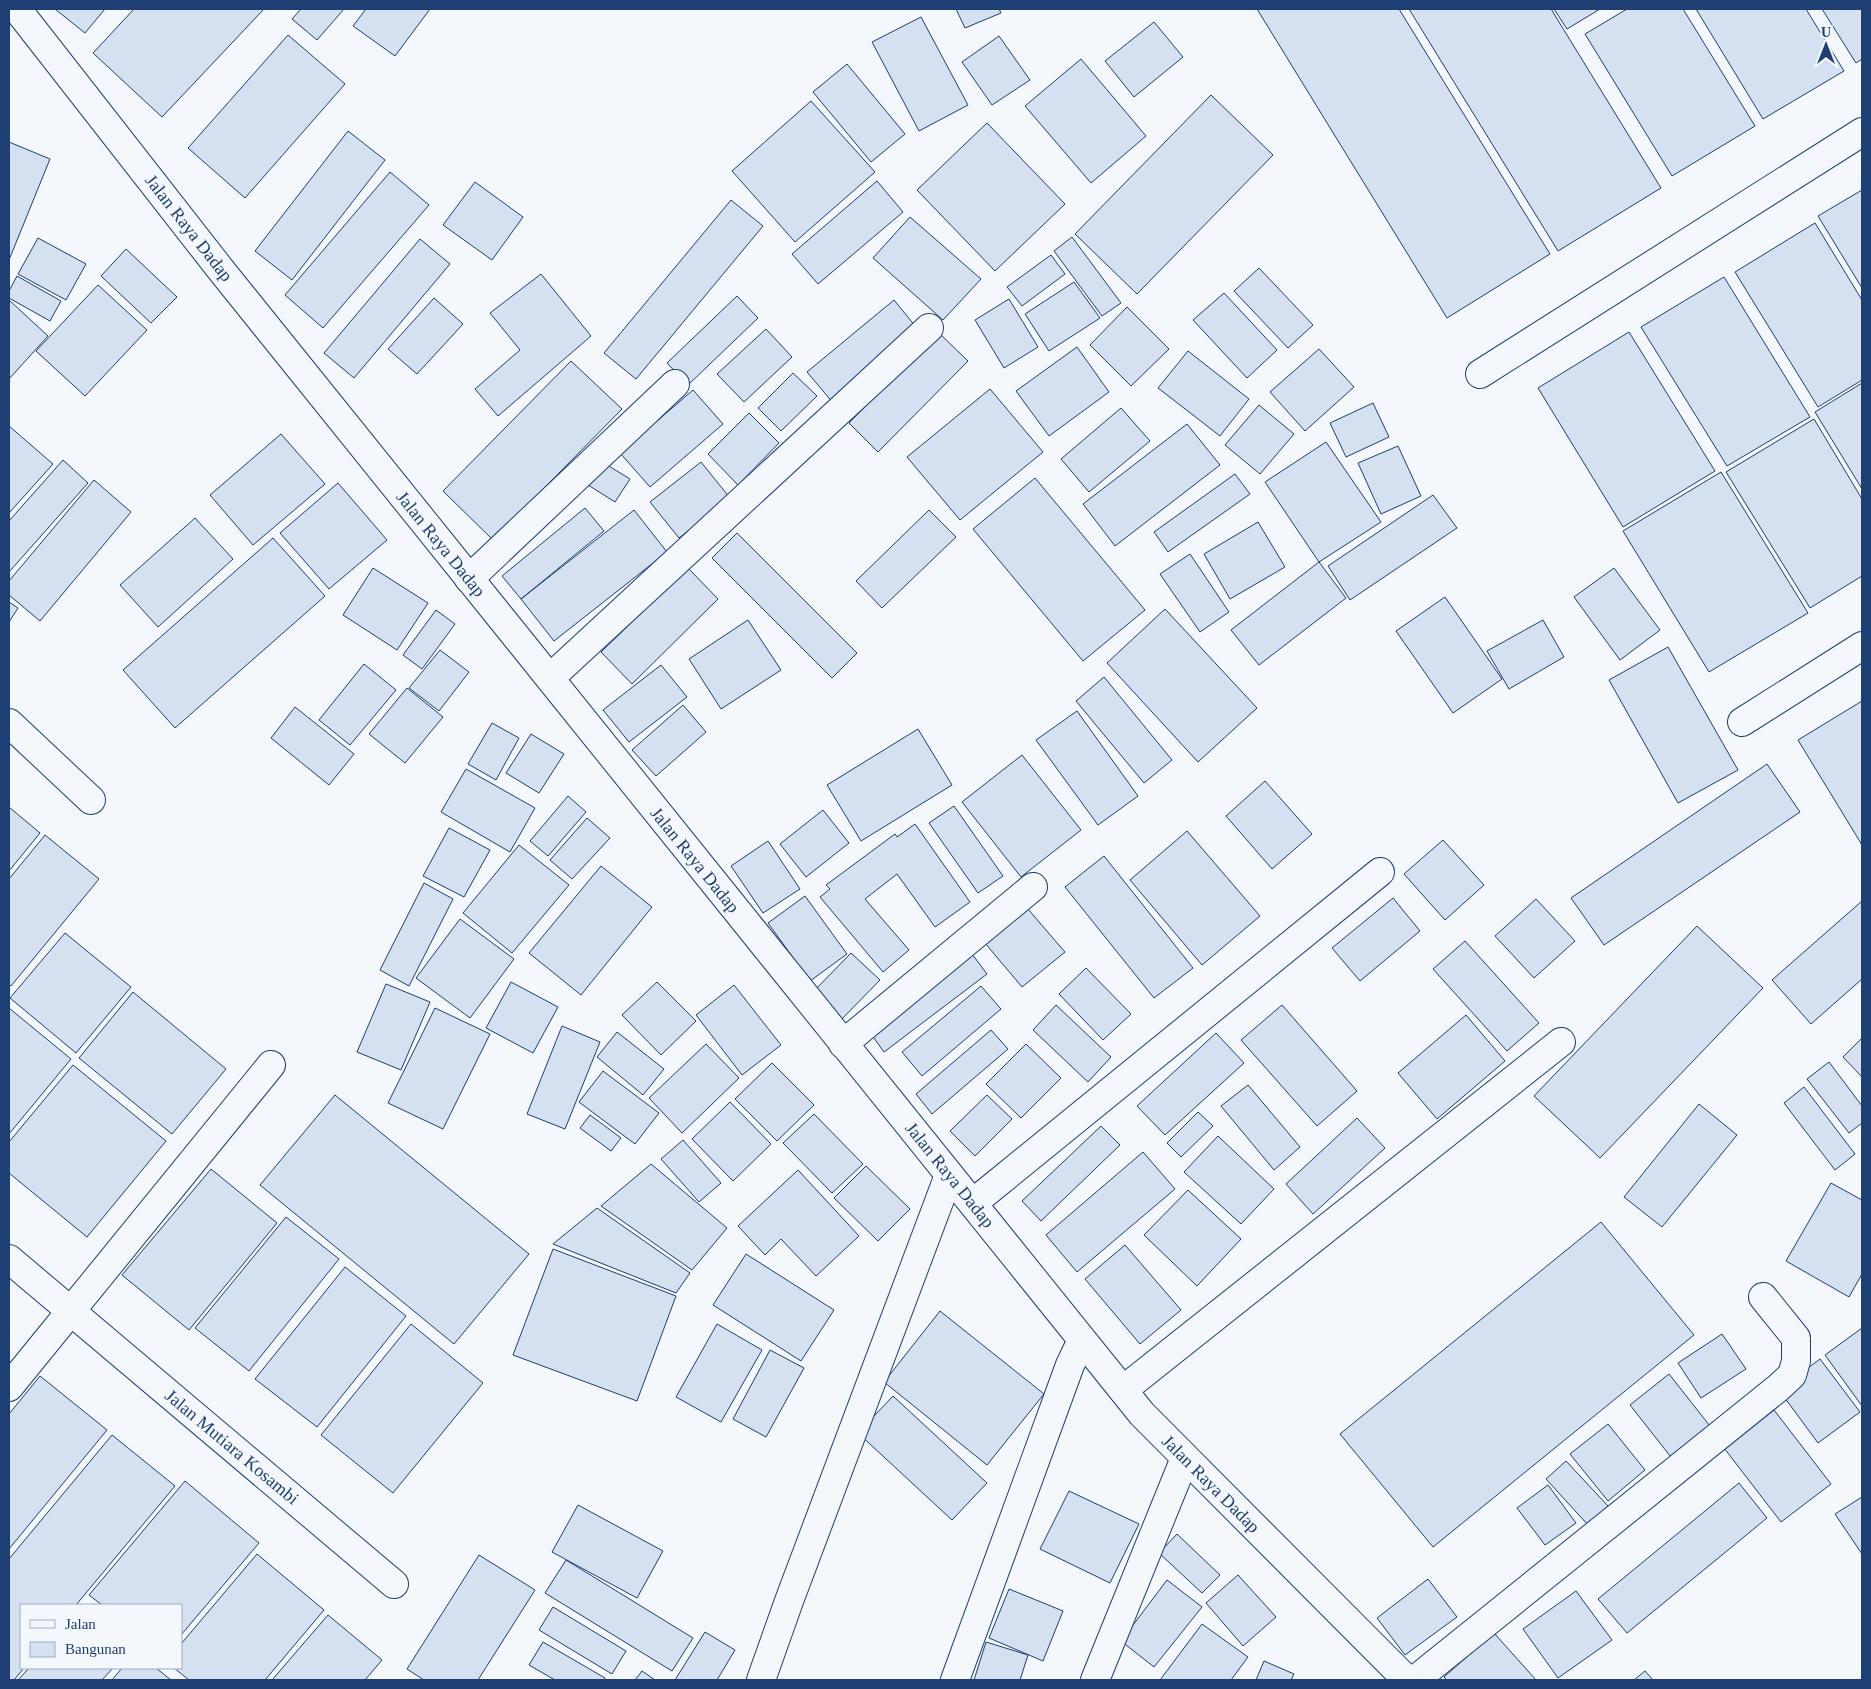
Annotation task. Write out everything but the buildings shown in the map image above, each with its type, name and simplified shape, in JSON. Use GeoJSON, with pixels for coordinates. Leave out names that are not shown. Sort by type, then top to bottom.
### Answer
{"type":"FeatureCollection","features":[{"type":"Feature","properties":{"kind":"street","name":"Jalan Raya Dadap"},"geometry":{"type":"LineString","coordinates":[[17,9],[221,270],[1142,1414],[1408,1680]]}},
{"type":"Feature","properties":{"kind":"street"},"geometry":{"type":"LineString","coordinates":[[1480,374],[1862,132]]}},
{"type":"Feature","properties":{"kind":"street"},"geometry":{"type":"LineString","coordinates":[[550,678],[929,328]]}},
{"type":"Feature","properties":{"kind":"street"},"geometry":{"type":"LineString","coordinates":[[469,579],[674,384]]}},
{"type":"Feature","properties":{"kind":"street"},"geometry":{"type":"LineString","coordinates":[[1742,722],[1862,646]]}},
{"type":"Feature","properties":{"kind":"street"},"geometry":{"type":"LineString","coordinates":[[9,723],[91,800]]}},
{"type":"Feature","properties":{"kind":"street"},"geometry":{"type":"LineString","coordinates":[[973,1202],[1380,872]]}},
{"type":"Feature","properties":{"kind":"street"},"geometry":{"type":"LineString","coordinates":[[844,1044],[1033,887]]}},
{"type":"Feature","properties":{"kind":"street"},"geometry":{"type":"LineString","coordinates":[[1123,1390],[1562,1042]]}},
{"type":"Feature","properties":{"kind":"street"},"geometry":{"type":"LineString","coordinates":[[9,1387],[271,1065]]}},
{"type":"Feature","properties":{"kind":"street"},"geometry":{"type":"LineString","coordinates":[[761,1680],[949,1175]]}},
{"type":"Feature","properties":{"kind":"street","name":"Jalan Mutiara Kosambi"},"geometry":{"type":"LineString","coordinates":[[9,1259],[394,1584]]}},
{"type":"Feature","properties":{"kind":"street"},"geometry":{"type":"LineString","coordinates":[[1415,1680],[1792,1375],[1796,1361],[1796,1338],[1763,1298]]}},
{"type":"Feature","properties":{"kind":"street"},"geometry":{"type":"LineString","coordinates":[[955,1680],[1070,1365],[1082,1340]]}},
{"type":"Feature","properties":{"kind":"street"},"geometry":{"type":"LineString","coordinates":[[1095,1680],[1185,1458]]}}]}
